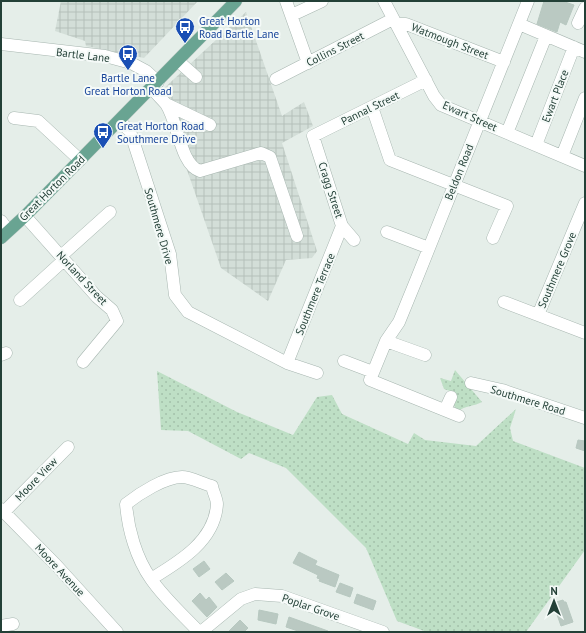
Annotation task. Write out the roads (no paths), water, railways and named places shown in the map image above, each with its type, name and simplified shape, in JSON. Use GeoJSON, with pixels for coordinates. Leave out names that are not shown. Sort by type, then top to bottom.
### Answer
{"type":"FeatureCollection","features":[{"type":"Feature","properties":{"kind":"main road","name":"Great Horton Road"},"geometry":{"type":"LineString","coordinates":[[3,230],[25,216],[236,1]]}},
{"type":"Feature","properties":{"kind":"street"},"geometry":{"type":"LineString","coordinates":[[286,1],[308,63]]}},
{"type":"Feature","properties":{"kind":"street","name":"Ewart Street"},"geometry":{"type":"LineString","coordinates":[[384,1],[426,80],[442,105],[585,166]]}},
{"type":"Feature","properties":{"kind":"street"},"geometry":{"type":"LineString","coordinates":[[292,15],[316,2]]}},
{"type":"Feature","properties":{"kind":"street","name":"Beldon Road"},"geometry":{"type":"LineString","coordinates":[[373,372],[386,341],[399,322],[519,24],[524,2]]}},
{"type":"Feature","properties":{"kind":"street"},"geometry":{"type":"LineString","coordinates":[[578,23],[585,8]]}},
{"type":"Feature","properties":{"kind":"street","name":"Watmough Street"},"geometry":{"type":"LineString","coordinates":[[395,21],[504,62]]}},
{"type":"Feature","properties":{"kind":"street","name":"Collins Street"},"geometry":{"type":"LineString","coordinates":[[276,79],[395,21]]}},
{"type":"Feature","properties":{"kind":"street"},"geometry":{"type":"LineString","coordinates":[[519,24],[580,49]]}},
{"type":"Feature","properties":{"kind":"street"},"geometry":{"type":"LineString","coordinates":[[507,133],[546,36]]}},
{"type":"Feature","properties":{"kind":"street","name":"Bartle Lane"},"geometry":{"type":"LineString","coordinates":[[1,44],[105,56],[131,63],[146,71],[166,104]]}},
{"type":"Feature","properties":{"kind":"street","name":"Ewart Place"},"geometry":{"type":"LineString","coordinates":[[536,145],[580,49]]}},
{"type":"Feature","properties":{"kind":"street"},"geometry":{"type":"LineString","coordinates":[[178,61],[196,77]]}},
{"type":"Feature","properties":{"kind":"street","name":"Pannal Street"},"geometry":{"type":"LineString","coordinates":[[313,136],[426,80]]}},
{"type":"Feature","properties":{"kind":"street"},"geometry":{"type":"LineString","coordinates":[[562,156],[585,98]]}},
{"type":"Feature","properties":{"kind":"street"},"geometry":{"type":"LineString","coordinates":[[166,104],[210,125]]}},
{"type":"Feature","properties":{"kind":"street"},"geometry":{"type":"LineString","coordinates":[[166,104],[187,160],[195,170],[200,172],[261,153],[270,157],[297,236]]}},
{"type":"Feature","properties":{"kind":"street"},"geometry":{"type":"LineString","coordinates":[[372,107],[390,160],[507,206],[493,238]]}},
{"type":"Feature","properties":{"kind":"street"},"geometry":{"type":"LineString","coordinates":[[14,118],[38,121],[80,160]]}},
{"type":"Feature","properties":{"kind":"street","name":"Southmere Drive"},"geometry":{"type":"LineString","coordinates":[[119,121],[130,131],[170,254],[175,295],[188,312],[287,363],[317,373]]}},
{"type":"Feature","properties":{"kind":"street","name":"Cragg Street"},"geometry":{"type":"LineString","coordinates":[[313,136],[342,226],[354,240]]}},
{"type":"Feature","properties":{"kind":"street","name":"Southmere Grove"},"geometry":{"type":"LineString","coordinates":[[538,315],[585,203]]}},
{"type":"Feature","properties":{"kind":"street"},"geometry":{"type":"LineString","coordinates":[[20,300],[110,212]]}},
{"type":"Feature","properties":{"kind":"street","name":"Norland Street"},"geometry":{"type":"LineString","coordinates":[[25,216],[97,297],[112,310],[117,321],[83,362]]}},
{"type":"Feature","properties":{"kind":"street","name":"Southmere Terrace"},"geometry":{"type":"LineString","coordinates":[[287,363],[342,226]]}},
{"type":"Feature","properties":{"kind":"street"},"geometry":{"type":"LineString","coordinates":[[387,232],[429,248]]}},
{"type":"Feature","properties":{"kind":"street"},"geometry":{"type":"LineString","coordinates":[[504,302],[585,333]]}},
{"type":"Feature","properties":{"kind":"street"},"geometry":{"type":"LineString","coordinates":[[386,341],[425,356]]}},
{"type":"Feature","properties":{"kind":"street"},"geometry":{"type":"LineString","coordinates":[[344,361],[373,372],[370,380],[459,416]]}},
{"type":"Feature","properties":{"kind":"street","name":"Southmere Road"},"geometry":{"type":"LineString","coordinates":[[471,383],[502,390],[585,418]]}},
{"type":"Feature","properties":{"kind":"street"},"geometry":{"type":"LineString","coordinates":[[446,410],[450,397]]}},
{"type":"Feature","properties":{"kind":"street","name":"Moore View"},"geometry":{"type":"LineString","coordinates":[[3,511],[68,447]]}},
{"type":"Feature","properties":{"kind":"street"},"geometry":{"type":"LineString","coordinates":[[151,579],[190,553],[205,537],[213,523],[217,503],[212,486],[183,477],[170,479],[140,494],[126,504],[128,523],[139,556],[151,579],[200,632]]}},
{"type":"Feature","properties":{"kind":"street","name":"Moore Avenue"},"geometry":{"type":"LineString","coordinates":[[3,511],[117,632]]}},
{"type":"Feature","properties":{"kind":"street","name":"Poplar Grove"},"geometry":{"type":"LineString","coordinates":[[200,632],[241,599],[256,594],[282,596],[383,632]]}},
{"type":"Feature","properties":{"kind":"street"},"geometry":{"type":"LineString","coordinates":[[1,626],[13,624]]}},
{"type":"Feature","properties":{"kind":"place","name":"Great Horton Road Bartle Lane"},"geometry":{"type":"Point","coordinates":[185,44]}},
{"type":"Feature","properties":{"kind":"place","name":"Bartle Lane Great Horton Road"},"geometry":{"type":"Point","coordinates":[128,71]}},
{"type":"Feature","properties":{"kind":"place","name":"Great Horton Road Southmere Drive"},"geometry":{"type":"Point","coordinates":[103,149]}}]}
